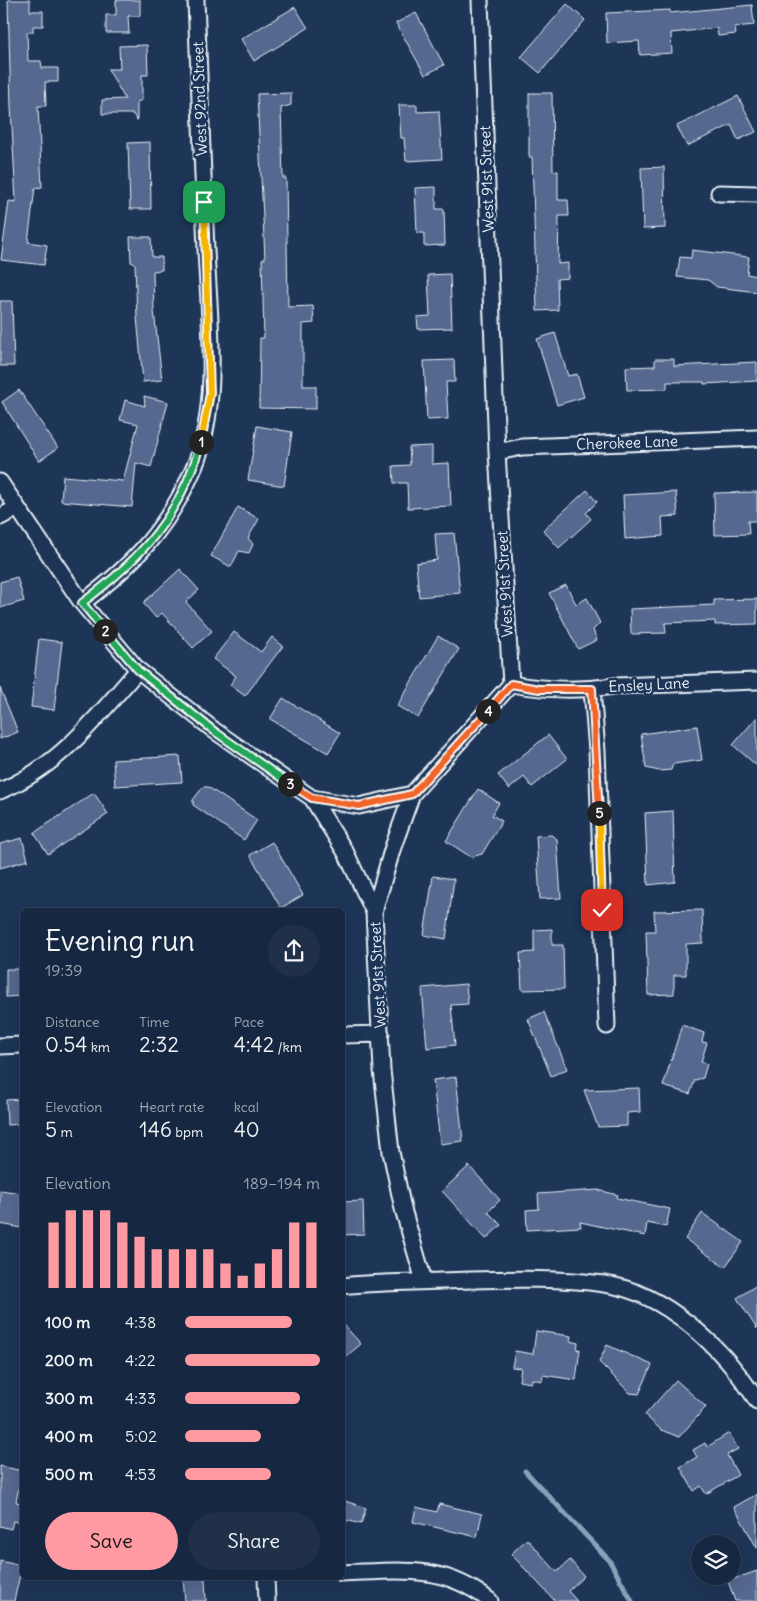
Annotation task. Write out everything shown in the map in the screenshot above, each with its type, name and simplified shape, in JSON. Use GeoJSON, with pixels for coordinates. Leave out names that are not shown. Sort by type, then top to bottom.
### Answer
{"type":"FeatureCollection","features":[{"type":"Feature","properties":{"kind":"street","name":"West 92nd Street"},"geometry":{"type":"LineString","coordinates":[[82,603],[114,579],[152,539],[177,504],[194,466],[205,428],[210,393],[210,337],[196,0]]}},
{"type":"Feature","properties":{"kind":"street","name":"West 91st Street"},"geometry":{"type":"LineString","coordinates":[[424,1281],[403,1209],[391,1152],[385,1104],[374,912],[393,847],[412,794],[511,684],[497,452],[480,0]]}},
{"type":"Feature","properties":{"kind":"street"},"geometry":{"type":"LineString","coordinates":[[718,193],[757,194]]}},
{"type":"Feature","properties":{"kind":"street","name":"Cherokee Lane"},"geometry":{"type":"LineString","coordinates":[[497,452],[522,447],[757,438]]}},
{"type":"Feature","properties":{"kind":"street"},"geometry":{"type":"LineString","coordinates":[[0,482],[82,603],[138,670],[214,731],[312,798],[346,853],[374,912]]}},
{"type":"Feature","properties":{"kind":"street"},"geometry":{"type":"LineString","coordinates":[[0,517],[17,508]]}},
{"type":"Feature","properties":{"kind":"street"},"geometry":{"type":"LineString","coordinates":[[0,791],[17,784],[41,770],[62,752],[89,727],[138,670]]}},
{"type":"Feature","properties":{"kind":"street","name":"Ensley Lane"},"geometry":{"type":"LineString","coordinates":[[511,684],[539,689],[592,689],[615,686],[757,681]]}},
{"type":"Feature","properties":{"kind":"street"},"geometry":{"type":"LineString","coordinates":[[592,689],[597,752],[607,1026]]}},
{"type":"Feature","properties":{"kind":"street"},"geometry":{"type":"LineString","coordinates":[[312,798],[359,806],[412,794]]}},
{"type":"Feature","properties":{"kind":"street"},"geometry":{"type":"LineString","coordinates":[[345,1035],[381,1034]]}},
{"type":"Feature","properties":{"kind":"street"},"geometry":{"type":"LineString","coordinates":[[0,1046],[20,1045]]}},
{"type":"Feature","properties":{"kind":"street"},"geometry":{"type":"LineString","coordinates":[[345,1286],[424,1281],[520,1279],[605,1284],[639,1294],[666,1307],[698,1332],[722,1357],[757,1401]]}},
{"type":"Feature","properties":{"kind":"street"},"geometry":{"type":"LineString","coordinates":[[345,1573],[425,1571],[456,1579],[490,1601]]}},
{"type":"Feature","properties":{"kind":"street"},"geometry":{"type":"LineString","coordinates":[[266,1580],[267,1601]]}},
{"type":"Feature","properties":{"kind":"building"},"geometry":{"type":"Polygon","coordinates":[[[8,0],[30,0],[30,11],[43,11],[43,26],[33,26],[33,32],[27,32],[28,61],[41,61],[42,68],[58,68],[58,82],[45,82],[46,106],[38,106],[42,187],[35,188],[28,242],[47,245],[44,265],[1,260],[9,201],[16,202],[8,0]]]}},
{"type":"Feature","properties":{"kind":"building"},"geometry":{"type":"Polygon","coordinates":[[[116,0],[140,0],[140,16],[128,16],[129,33],[106,33],[106,15],[116,15],[116,0]]]}},
{"type":"Feature","properties":{"kind":"building"},"geometry":{"type":"Polygon","coordinates":[[[567,4],[585,20],[540,73],[521,57],[567,4]]]}},
{"type":"Feature","properties":{"kind":"building"},"geometry":{"type":"Polygon","coordinates":[[[752,5],[754,25],[735,27],[736,34],[718,36],[717,28],[671,33],[672,53],[640,55],[639,41],[607,43],[606,13],[670,10],[670,13],[752,5]]]}},
{"type":"Feature","properties":{"kind":"building"},"geometry":{"type":"Polygon","coordinates":[[[295,7],[308,28],[254,61],[241,39],[295,7]]]}},
{"type":"Feature","properties":{"kind":"building"},"geometry":{"type":"Polygon","coordinates":[[[416,13],[444,65],[425,75],[396,23],[416,13]]]}},
{"type":"Feature","properties":{"kind":"building"},"geometry":{"type":"Polygon","coordinates":[[[147,45],[148,75],[142,75],[142,100],[137,102],[137,121],[133,114],[102,114],[102,100],[125,99],[108,69],[120,69],[119,46],[147,45]]]}},
{"type":"Feature","properties":{"kind":"building"},"geometry":{"type":"Polygon","coordinates":[[[291,93],[291,105],[281,108],[283,178],[286,178],[288,307],[313,306],[314,323],[303,324],[303,386],[316,386],[316,409],[259,408],[260,338],[264,338],[262,259],[265,259],[257,94],[291,93]]]}},
{"type":"Feature","properties":{"kind":"building"},"geometry":{"type":"Polygon","coordinates":[[[529,93],[552,93],[553,171],[558,171],[558,200],[568,200],[569,216],[559,216],[558,264],[568,263],[568,278],[557,279],[558,310],[537,311],[532,157],[529,157],[529,93]]]}},
{"type":"Feature","properties":{"kind":"building"},"geometry":{"type":"Polygon","coordinates":[[[738,96],[756,132],[738,140],[731,125],[687,146],[677,126],[738,96]]]}},
{"type":"Feature","properties":{"kind":"building"},"geometry":{"type":"Polygon","coordinates":[[[399,105],[417,105],[417,112],[439,111],[442,159],[406,161],[404,138],[401,138],[399,105]]]}},
{"type":"Feature","properties":{"kind":"building"},"geometry":{"type":"Polygon","coordinates":[[[150,142],[151,209],[130,209],[128,143],[150,142]]]}},
{"type":"Feature","properties":{"kind":"building"},"geometry":{"type":"Polygon","coordinates":[[[664,167],[665,228],[643,229],[641,168],[664,167]]]}},
{"type":"Feature","properties":{"kind":"building"},"geometry":{"type":"Polygon","coordinates":[[[436,187],[436,209],[444,209],[445,245],[424,246],[424,233],[417,233],[415,188],[436,187]]]}},
{"type":"Feature","properties":{"kind":"building"},"geometry":{"type":"Polygon","coordinates":[[[130,237],[151,237],[152,257],[162,257],[162,270],[153,271],[154,311],[162,380],[143,382],[137,317],[135,264],[131,262],[130,237]]]}},
{"type":"Feature","properties":{"kind":"building"},"geometry":{"type":"Polygon","coordinates":[[[692,250],[749,257],[747,274],[757,276],[757,292],[717,287],[708,280],[677,277],[680,257],[691,258],[692,250]]]}},
{"type":"Feature","properties":{"kind":"building"},"geometry":{"type":"Polygon","coordinates":[[[450,274],[452,328],[418,329],[417,317],[430,316],[428,275],[450,274]]]}},
{"type":"Feature","properties":{"kind":"building"},"geometry":{"type":"Polygon","coordinates":[[[0,301],[12,301],[14,366],[0,366],[0,301]]]}},
{"type":"Feature","properties":{"kind":"building"},"geometry":{"type":"Polygon","coordinates":[[[555,333],[568,376],[577,374],[584,397],[557,405],[537,339],[555,333]]]}},
{"type":"Feature","properties":{"kind":"building"},"geometry":{"type":"Polygon","coordinates":[[[655,359],[674,359],[674,366],[757,362],[757,381],[704,384],[704,382],[667,382],[667,389],[627,390],[626,367],[655,366],[655,359]]]}},
{"type":"Feature","properties":{"kind":"building"},"geometry":{"type":"Polygon","coordinates":[[[454,360],[455,382],[446,382],[448,419],[427,420],[424,361],[454,360]]]}},
{"type":"Feature","properties":{"kind":"building"},"geometry":{"type":"Polygon","coordinates":[[[19,390],[58,448],[39,461],[2,402],[19,390]]]}},
{"type":"Feature","properties":{"kind":"building"},"geometry":{"type":"Polygon","coordinates":[[[144,396],[168,402],[151,467],[136,463],[132,507],[61,501],[63,476],[123,481],[138,424],[120,420],[125,400],[145,406],[144,396]]]}},
{"type":"Feature","properties":{"kind":"building"},"geometry":{"type":"Polygon","coordinates":[[[257,426],[292,432],[284,486],[248,480],[257,426]]]}},
{"type":"Feature","properties":{"kind":"building"},"geometry":{"type":"Polygon","coordinates":[[[432,446],[432,464],[449,463],[451,506],[408,508],[407,483],[394,483],[393,466],[410,465],[409,447],[432,446]]]}},
{"type":"Feature","properties":{"kind":"building"},"geometry":{"type":"Polygon","coordinates":[[[587,490],[597,502],[586,513],[591,519],[559,548],[543,530],[587,490]]]}},
{"type":"Feature","properties":{"kind":"building"},"geometry":{"type":"Polygon","coordinates":[[[676,492],[678,516],[662,517],[663,536],[625,539],[623,495],[676,492]]]}},
{"type":"Feature","properties":{"kind":"building"},"geometry":{"type":"Polygon","coordinates":[[[757,492],[757,521],[748,521],[749,534],[715,535],[714,493],[757,492]]]}},
{"type":"Feature","properties":{"kind":"building"},"geometry":{"type":"Polygon","coordinates":[[[238,507],[259,519],[248,538],[253,544],[249,553],[239,551],[231,567],[211,556],[238,507]]]}},
{"type":"Feature","properties":{"kind":"building"},"geometry":{"type":"Polygon","coordinates":[[[454,533],[460,593],[419,597],[416,563],[437,560],[435,534],[454,533]]]}},
{"type":"Feature","properties":{"kind":"building"},"geometry":{"type":"Polygon","coordinates":[[[180,569],[199,590],[186,602],[212,631],[193,648],[162,613],[156,618],[143,603],[180,569]]]}},
{"type":"Feature","properties":{"kind":"building"},"geometry":{"type":"Polygon","coordinates":[[[17,577],[24,601],[0,608],[0,582],[17,577]]]}},
{"type":"Feature","properties":{"kind":"building"},"geometry":{"type":"Polygon","coordinates":[[[566,585],[576,604],[587,598],[600,623],[593,630],[597,640],[578,649],[549,593],[566,585]]]}},
{"type":"Feature","properties":{"kind":"building"},"geometry":{"type":"Polygon","coordinates":[[[757,599],[757,624],[715,625],[715,621],[665,623],[666,633],[631,634],[630,609],[714,605],[714,600],[757,599]]]}},
{"type":"Feature","properties":{"kind":"building"},"geometry":{"type":"Polygon","coordinates":[[[234,632],[261,652],[272,637],[283,646],[245,696],[230,685],[236,676],[213,659],[234,632]]]}},
{"type":"Feature","properties":{"kind":"building"},"geometry":{"type":"Polygon","coordinates":[[[438,636],[459,649],[418,718],[397,706],[438,636]]]}},
{"type":"Feature","properties":{"kind":"building"},"geometry":{"type":"Polygon","coordinates":[[[39,639],[62,642],[54,710],[31,707],[39,639]]]}},
{"type":"Feature","properties":{"kind":"building"},"geometry":{"type":"Polygon","coordinates":[[[0,688],[18,732],[0,739],[0,688]]]}},
{"type":"Feature","properties":{"kind":"building"},"geometry":{"type":"Polygon","coordinates":[[[283,698],[340,733],[328,753],[270,719],[283,698]]]}},
{"type":"Feature","properties":{"kind":"building"},"geometry":{"type":"Polygon","coordinates":[[[757,717],[757,766],[733,745],[757,717]]]}},
{"type":"Feature","properties":{"kind":"building"},"geometry":{"type":"Polygon","coordinates":[[[697,726],[702,760],[673,764],[671,770],[659,771],[646,768],[641,734],[697,726]]]}},
{"type":"Feature","properties":{"kind":"building"},"geometry":{"type":"Polygon","coordinates":[[[548,735],[567,759],[532,787],[524,777],[509,789],[498,775],[548,735]]]}},
{"type":"Feature","properties":{"kind":"building"},"geometry":{"type":"Polygon","coordinates":[[[180,756],[182,782],[115,786],[113,760],[180,756]]]}},
{"type":"Feature","properties":{"kind":"building"},"geometry":{"type":"Polygon","coordinates":[[[203,787],[208,787],[257,820],[244,840],[193,805],[193,800],[203,787]]]}},
{"type":"Feature","properties":{"kind":"building"},"geometry":{"type":"Polygon","coordinates":[[[478,789],[499,803],[492,815],[502,821],[482,854],[471,857],[446,841],[478,789]]]}},
{"type":"Feature","properties":{"kind":"building"},"geometry":{"type":"Polygon","coordinates":[[[94,793],[108,814],[48,854],[34,833],[94,793]]]}},
{"type":"Feature","properties":{"kind":"building"},"geometry":{"type":"Polygon","coordinates":[[[673,811],[675,882],[648,885],[645,813],[673,811]]]}},
{"type":"Feature","properties":{"kind":"building"},"geometry":{"type":"Polygon","coordinates":[[[551,835],[557,839],[561,898],[540,899],[536,836],[551,835]]]}},
{"type":"Feature","properties":{"kind":"building"},"geometry":{"type":"Polygon","coordinates":[[[22,838],[28,860],[0,868],[0,844],[22,838]]]}},
{"type":"Feature","properties":{"kind":"building"},"geometry":{"type":"Polygon","coordinates":[[[272,842],[303,895],[281,908],[250,855],[272,842]]]}},
{"type":"Feature","properties":{"kind":"building"},"geometry":{"type":"Polygon","coordinates":[[[433,876],[454,879],[446,939],[424,935],[433,876]]]}},
{"type":"Feature","properties":{"kind":"building"},"geometry":{"type":"Polygon","coordinates":[[[702,910],[703,943],[686,944],[686,975],[674,975],[674,994],[648,995],[646,931],[655,931],[654,911],[702,910]]]}},
{"type":"Feature","properties":{"kind":"building"},"geometry":{"type":"Polygon","coordinates":[[[552,929],[552,945],[563,945],[564,989],[522,990],[520,953],[534,952],[534,930],[552,929]]]}},
{"type":"Feature","properties":{"kind":"building"},"geometry":{"type":"Polygon","coordinates":[[[6,969],[20,969],[20,996],[6,997],[6,969]]]}},
{"type":"Feature","properties":{"kind":"building"},"geometry":{"type":"Polygon","coordinates":[[[466,984],[468,1004],[451,1005],[455,1045],[427,1048],[422,988],[466,984]]]}},
{"type":"Feature","properties":{"kind":"building"},"geometry":{"type":"Polygon","coordinates":[[[544,1012],[567,1069],[551,1076],[528,1019],[544,1012]]]}},
{"type":"Feature","properties":{"kind":"building"},"geometry":{"type":"Polygon","coordinates":[[[682,1025],[704,1033],[702,1042],[707,1043],[701,1062],[707,1064],[703,1078],[695,1080],[690,1094],[663,1086],[682,1025]]]}},
{"type":"Feature","properties":{"kind":"building"},"geometry":{"type":"Polygon","coordinates":[[[456,1077],[463,1141],[440,1144],[433,1080],[456,1077]]]}},
{"type":"Feature","properties":{"kind":"building"},"geometry":{"type":"Polygon","coordinates":[[[639,1088],[640,1112],[627,1113],[627,1126],[598,1127],[584,1090],[639,1088]]]}},
{"type":"Feature","properties":{"kind":"building"},"geometry":{"type":"Polygon","coordinates":[[[20,1099],[20,1124],[7,1125],[6,1100],[20,1099]]]}},
{"type":"Feature","properties":{"kind":"building"},"geometry":{"type":"Polygon","coordinates":[[[469,1166],[500,1200],[488,1212],[501,1225],[486,1239],[442,1191],[469,1166]]]}},
{"type":"Feature","properties":{"kind":"building"},"geometry":{"type":"Polygon","coordinates":[[[0,1190],[20,1193],[20,1228],[0,1224],[0,1190]]]}},
{"type":"Feature","properties":{"kind":"building"},"geometry":{"type":"Polygon","coordinates":[[[598,1190],[618,1195],[617,1198],[670,1209],[666,1227],[647,1223],[645,1236],[580,1222],[581,1227],[527,1230],[526,1210],[539,1209],[538,1194],[598,1190]]]}},
{"type":"Feature","properties":{"kind":"building"},"geometry":{"type":"Polygon","coordinates":[[[363,1201],[364,1234],[345,1235],[345,1202],[363,1201]]]}},
{"type":"Feature","properties":{"kind":"building"},"geometry":{"type":"Polygon","coordinates":[[[702,1213],[743,1242],[725,1267],[685,1239],[702,1213]]]}},
{"type":"Feature","properties":{"kind":"building"},"geometry":{"type":"Polygon","coordinates":[[[757,1285],[757,1329],[737,1298],[757,1285]]]}},
{"type":"Feature","properties":{"kind":"building"},"geometry":{"type":"Polygon","coordinates":[[[345,1326],[361,1344],[345,1357],[345,1326]]]}},
{"type":"Feature","properties":{"kind":"building"},"geometry":{"type":"Polygon","coordinates":[[[536,1331],[571,1336],[570,1341],[578,1343],[577,1350],[580,1349],[576,1380],[543,1375],[542,1381],[532,1379],[531,1383],[519,1381],[521,1368],[512,1367],[515,1351],[533,1354],[536,1331]]]}},
{"type":"Feature","properties":{"kind":"building"},"geometry":{"type":"Polygon","coordinates":[[[607,1345],[652,1365],[639,1394],[630,1393],[599,1362],[607,1345]]]}},
{"type":"Feature","properties":{"kind":"building"},"geometry":{"type":"Polygon","coordinates":[[[676,1380],[706,1407],[679,1437],[661,1430],[645,1415],[676,1380]]]}},
{"type":"Feature","properties":{"kind":"building"},"geometry":{"type":"Polygon","coordinates":[[[729,1433],[738,1449],[727,1455],[738,1475],[706,1494],[701,1486],[694,1491],[680,1467],[697,1457],[693,1450],[705,1443],[707,1447],[729,1433]]]}},
{"type":"Feature","properties":{"kind":"building"},"geometry":{"type":"Polygon","coordinates":[[[0,1466],[20,1471],[16,1502],[20,1503],[20,1523],[13,1521],[11,1529],[0,1526],[0,1466]]]}},
{"type":"Feature","properties":{"kind":"building"},"geometry":{"type":"Polygon","coordinates":[[[757,1494],[757,1548],[734,1507],[757,1494]]]}},
{"type":"Feature","properties":{"kind":"building"},"geometry":{"type":"Polygon","coordinates":[[[345,1501],[366,1508],[361,1524],[345,1520],[345,1501]]]}},
{"type":"Feature","properties":{"kind":"building"},"geometry":{"type":"Polygon","coordinates":[[[439,1504],[482,1514],[477,1537],[413,1522],[416,1507],[437,1512],[439,1504]]]}},
{"type":"Feature","properties":{"kind":"building"},"geometry":{"type":"Polygon","coordinates":[[[527,1539],[557,1572],[570,1560],[584,1576],[568,1591],[577,1601],[555,1601],[511,1554],[527,1539]]]}},
{"type":"Feature","properties":{"kind":"building"},"geometry":{"type":"Polygon","coordinates":[[[0,1561],[20,1566],[20,1575],[14,1601],[0,1601],[0,1561]]]}},
{"type":"Feature","properties":{"kind":"building"},"geometry":{"type":"Polygon","coordinates":[[[757,1571],[757,1601],[735,1601],[729,1585],[741,1585],[741,1577],[757,1571]]]}},
{"type":"Feature","properties":{"kind":"building"},"geometry":{"type":"Polygon","coordinates":[[[183,1580],[205,1580],[206,1601],[185,1601],[183,1580]]]}},
{"type":"Feature","properties":{"kind":"waterway"},"geometry":{"type":"LineString","coordinates":[[525,1471],[609,1560],[632,1601]]}},
{"type":"Feature","properties":{"kind":"route"},"geometry":{"type":"LineString","coordinates":[[204,202],[210,337],[210,393],[205,428],[194,466],[177,504],[152,539],[129,566],[82,603],[138,670],[214,731],[312,798],[359,806],[412,794],[511,684],[539,689],[592,689],[597,752],[602,910]]}}]}
